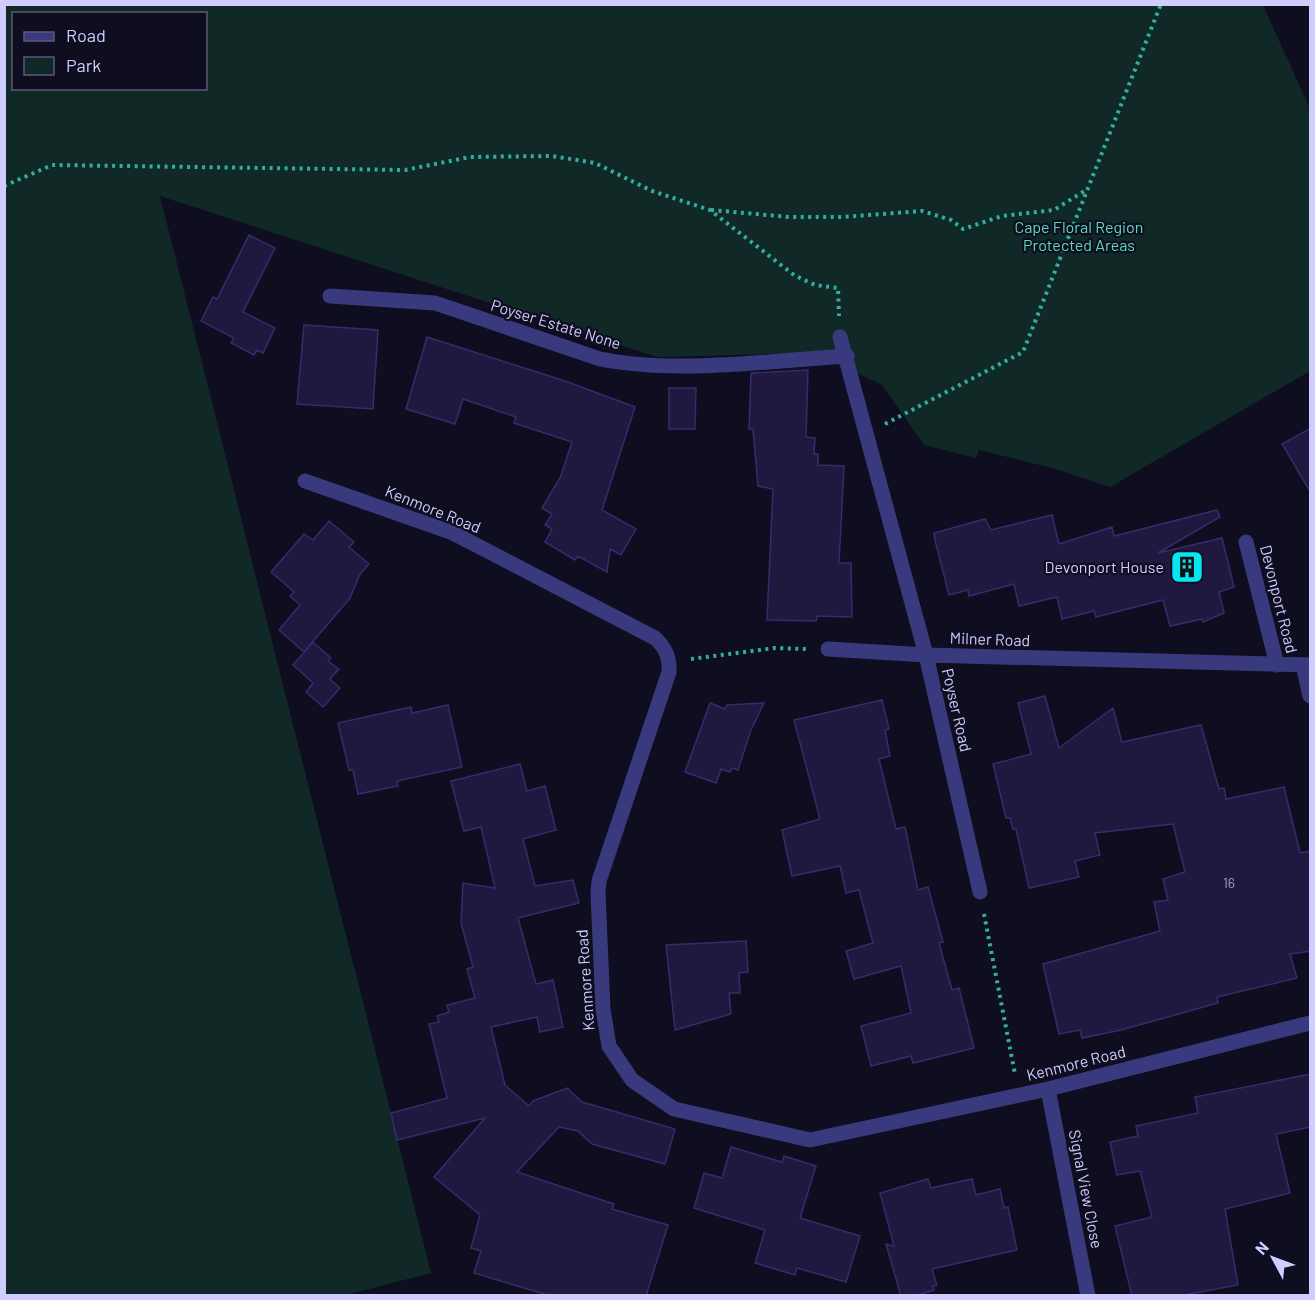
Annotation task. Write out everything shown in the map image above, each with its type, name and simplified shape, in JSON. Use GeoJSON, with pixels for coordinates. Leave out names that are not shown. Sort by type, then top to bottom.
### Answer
{"type":"FeatureCollection","features":[{"type":"Feature","properties":{"kind":"street","name":"Poyser Estate None"},"geometry":{"type":"LineString","coordinates":[[330,296],[435,303],[600,359],[626,364],[659,366],[847,356]]}},
{"type":"Feature","properties":{"kind":"street","name":"Poyser Road"},"geometry":{"type":"LineString","coordinates":[[840,337],[926,655],[980,892]]}},
{"type":"Feature","properties":{"kind":"street","name":"Kenmore Road"},"geometry":{"type":"LineString","coordinates":[[305,481],[453,533],[656,638],[662,644],[670,662],[669,672],[599,881],[598,893],[604,1026],[609,1046],[627,1073],[650,1094],[674,1109],[810,1140],[1048,1089],[1311,1023]]}},
{"type":"Feature","properties":{"kind":"street","name":"Devonport Road"},"geometry":{"type":"LineString","coordinates":[[1246,542],[1277,665]]}},
{"type":"Feature","properties":{"kind":"street","name":"Milner Road"},"geometry":{"type":"LineString","coordinates":[[828,650],[926,655],[1307,665]]}},
{"type":"Feature","properties":{"kind":"street","name":"Devonport Road"},"geometry":{"type":"LineString","coordinates":[[1307,665],[1311,696]]}},
{"type":"Feature","properties":{"kind":"street","name":"Signal View Close"},"geometry":{"type":"LineString","coordinates":[[1048,1089],[1088,1296]]}},
{"type":"Feature","properties":{"kind":"path"},"geometry":{"type":"LineString","coordinates":[[866,434],[1023,352],[1161,4]]}},
{"type":"Feature","properties":{"kind":"path"},"geometry":{"type":"LineString","coordinates":[[4,186],[52,165],[405,170],[470,158],[552,156],[595,163],[652,191],[710,210],[789,217],[842,217],[922,211],[951,220],[963,229],[1002,216],[1054,210],[1087,190]]}},
{"type":"Feature","properties":{"kind":"path"},"geometry":{"type":"LineString","coordinates":[[710,210],[794,275],[814,285],[838,288],[840,337]]}},
{"type":"Feature","properties":{"kind":"path"},"geometry":{"type":"LineString","coordinates":[[670,662],[775,648],[828,650]]}},
{"type":"Feature","properties":{"kind":"path"},"geometry":{"type":"LineString","coordinates":[[980,892],[1019,1095]]}},
{"type":"Feature","properties":{"kind":"green space","name":"Cape Floral Region Protected Areas"},"geometry":{"type":"Polygon","coordinates":[[[5,5],[1263,5],[1310,109],[1310,371],[1110,487],[1056,469],[979,450],[976,458],[924,445],[882,385],[815,353],[657,357],[160,196],[431,1273],[342,1296],[5,1296],[5,5]]]}},
{"type":"Feature","properties":{"kind":"building"},"geometry":{"type":"Polygon","coordinates":[[[249,235],[275,248],[243,312],[275,328],[263,353],[257,350],[254,355],[231,343],[234,338],[201,321],[213,297],[217,299],[249,235]]]}},
{"type":"Feature","properties":{"kind":"building"},"geometry":{"type":"Polygon","coordinates":[[[304,325],[378,330],[373,409],[297,404],[304,325]]]}},
{"type":"Feature","properties":{"kind":"building"},"geometry":{"type":"Polygon","coordinates":[[[427,337],[565,381],[635,407],[602,510],[636,529],[621,555],[610,549],[607,572],[578,556],[575,560],[545,542],[552,529],[545,525],[552,514],[542,508],[560,478],[572,442],[514,423],[516,417],[463,399],[455,424],[406,409],[427,337]]]}},
{"type":"Feature","properties":{"kind":"building"},"geometry":{"type":"Polygon","coordinates":[[[808,370],[806,437],[815,438],[814,454],[818,454],[818,465],[844,466],[839,563],[851,563],[852,617],[817,616],[816,621],[767,620],[773,489],[758,486],[753,429],[749,429],[751,373],[808,370]]]}},
{"type":"Feature","properties":{"kind":"building"},"geometry":{"type":"Polygon","coordinates":[[[669,388],[696,388],[695,429],[669,429],[669,388]]]}},
{"type":"Feature","properties":{"kind":"building"},"geometry":{"type":"Polygon","coordinates":[[[1311,428],[1311,493],[1282,444],[1311,428]]]}},
{"type":"Feature","properties":{"kind":"building"},"geometry":{"type":"Polygon","coordinates":[[[1217,510],[1220,517],[1158,553],[1222,538],[1234,587],[1219,592],[1224,613],[1203,622],[1202,619],[1170,626],[1163,600],[1096,617],[1094,611],[1062,619],[1057,597],[1019,606],[1014,584],[969,596],[968,590],[949,595],[934,533],[985,519],[991,530],[1052,515],[1059,544],[1112,527],[1114,536],[1217,510]]]}},
{"type":"Feature","properties":{"kind":"building"},"geometry":{"type":"Polygon","coordinates":[[[329,521],[354,542],[349,547],[369,564],[360,574],[350,598],[304,652],[279,630],[300,605],[290,596],[294,592],[271,572],[304,534],[313,540],[329,521]]]}},
{"type":"Feature","properties":{"kind":"building"},"geometry":{"type":"Polygon","coordinates":[[[313,642],[331,658],[328,661],[339,669],[330,679],[340,688],[323,707],[306,692],[313,683],[293,665],[313,642]]]}},
{"type":"Feature","properties":{"kind":"building"},"geometry":{"type":"Polygon","coordinates":[[[1045,696],[1059,748],[1113,708],[1122,742],[1201,725],[1219,789],[1224,788],[1226,799],[1284,787],[1300,853],[1311,851],[1311,951],[1290,954],[1297,978],[1217,997],[1218,1003],[1121,1030],[1082,1038],[1080,1030],[1059,1034],[1043,964],[1160,931],[1154,902],[1168,900],[1163,879],[1185,872],[1173,824],[1095,833],[1100,855],[1075,861],[1079,877],[1029,888],[1016,829],[1013,829],[1010,818],[1006,818],[993,764],[1031,754],[1018,703],[1045,696]]]}},
{"type":"Feature","properties":{"kind":"building"},"geometry":{"type":"Polygon","coordinates":[[[882,700],[889,729],[885,730],[890,756],[879,759],[896,829],[905,827],[918,890],[928,887],[943,942],[939,943],[952,990],[959,988],[974,1048],[913,1063],[911,1056],[871,1066],[861,1026],[911,1013],[901,966],[854,979],[846,951],[873,943],[859,890],[846,893],[840,866],[792,876],[782,830],[820,819],[794,720],[882,700]]]}},
{"type":"Feature","properties":{"kind":"building"},"geometry":{"type":"Polygon","coordinates":[[[710,703],[725,709],[727,705],[764,703],[751,730],[738,770],[732,768],[730,772],[721,769],[716,783],[685,772],[710,703]]]}},
{"type":"Feature","properties":{"kind":"building"},"geometry":{"type":"Polygon","coordinates":[[[448,705],[462,767],[397,781],[398,786],[358,794],[353,770],[349,770],[338,723],[411,707],[412,713],[448,705]]]}},
{"type":"Feature","properties":{"kind":"building"},"geometry":{"type":"Polygon","coordinates":[[[520,764],[527,791],[545,786],[556,830],[523,839],[535,886],[573,880],[579,903],[518,918],[536,984],[553,980],[563,1027],[540,1032],[537,1017],[491,1027],[505,1085],[529,1106],[533,1101],[567,1088],[582,1102],[675,1129],[665,1164],[592,1144],[578,1131],[559,1127],[517,1172],[614,1204],[612,1209],[668,1225],[646,1296],[551,1296],[474,1273],[481,1251],[471,1248],[480,1215],[434,1177],[485,1118],[397,1140],[391,1113],[447,1098],[429,1024],[439,1022],[437,1016],[449,1012],[447,1005],[475,998],[467,969],[473,967],[461,923],[463,883],[495,888],[481,827],[464,831],[451,781],[520,764]]]}},
{"type":"Feature","properties":{"kind":"building"},"geometry":{"type":"Polygon","coordinates":[[[746,941],[748,972],[739,973],[740,993],[729,993],[731,1014],[675,1030],[666,945],[746,941]]]}},
{"type":"Feature","properties":{"kind":"building"},"geometry":{"type":"Polygon","coordinates":[[[1311,1074],[1311,1127],[1276,1134],[1290,1193],[1225,1209],[1238,1285],[1179,1296],[1132,1296],[1115,1226],[1152,1217],[1140,1171],[1117,1175],[1110,1142],[1138,1136],[1136,1126],[1198,1113],[1195,1097],[1311,1074]]]}},
{"type":"Feature","properties":{"kind":"building"},"geometry":{"type":"Polygon","coordinates":[[[731,1147],[782,1162],[784,1156],[816,1166],[800,1218],[860,1236],[846,1282],[797,1268],[795,1275],[755,1263],[765,1230],[694,1208],[704,1173],[722,1178],[731,1147]]]}},
{"type":"Feature","properties":{"kind":"building"},"geometry":{"type":"Polygon","coordinates":[[[928,1179],[931,1188],[972,1179],[976,1195],[1000,1189],[1004,1208],[1008,1207],[1017,1250],[932,1269],[937,1285],[933,1286],[934,1290],[915,1296],[901,1296],[886,1244],[894,1246],[880,1193],[928,1179]]]}},
{"type":"Feature","properties":{"kind":"place","name":"Devonport House"},"geometry":{"type":"Point","coordinates":[1187,567]}}]}
